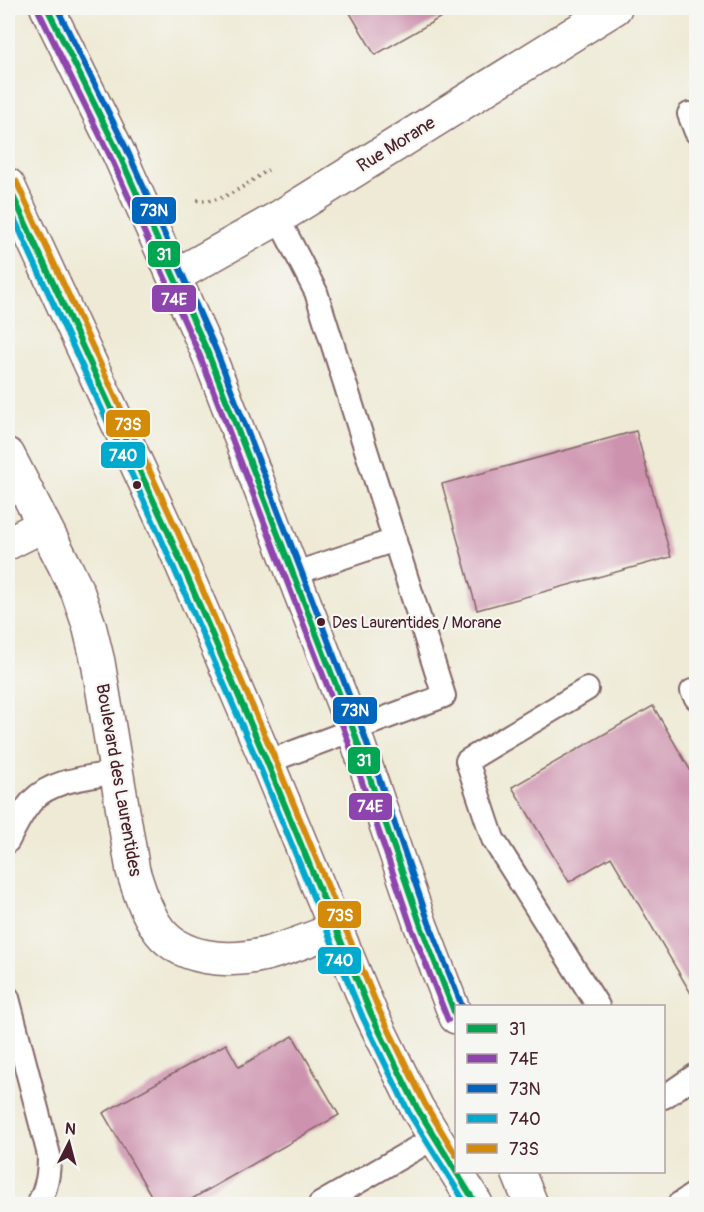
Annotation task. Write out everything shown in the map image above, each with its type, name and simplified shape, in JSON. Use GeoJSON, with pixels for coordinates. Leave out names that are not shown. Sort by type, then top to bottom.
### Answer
{"type":"FeatureCollection","features":[{"type":"Feature","properties":{"kind":"main road"},"geometry":{"type":"LineString","coordinates":[[47,8],[89,90],[176,276],[353,729],[421,926],[455,1014]]}},
{"type":"Feature","properties":{"kind":"main road","name":"Rue Morane"},"geometry":{"type":"LineString","coordinates":[[176,276],[278,218],[615,8]]}},
{"type":"Feature","properties":{"kind":"main road"},"geometry":{"type":"LineString","coordinates":[[8,185],[168,532],[267,762],[371,1014],[417,1108],[455,1166]]}},
{"type":"Feature","properties":{"kind":"main road","name":"Boulevard des Laurentides"},"geometry":{"type":"LineString","coordinates":[[8,455],[78,593],[89,625],[98,662],[133,871],[144,903],[157,928],[173,943],[190,954],[216,958],[265,954],[336,929]]}},
{"type":"Feature","properties":{"kind":"main road"},"geometry":{"type":"LineString","coordinates":[[8,543],[44,525]]}},
{"type":"Feature","properties":{"kind":"main road"},"geometry":{"type":"LineString","coordinates":[[459,1173],[476,1204]]}},
{"type":"Feature","properties":{"kind":"main road"},"geometry":{"type":"LineString","coordinates":[[518,1173],[531,1204]]}},
{"type":"Feature","properties":{"kind":"lane"},"geometry":{"type":"LineString","coordinates":[[267,762],[444,696],[316,292],[278,218]]}},
{"type":"Feature","properties":{"kind":"lane"},"geometry":{"type":"LineString","coordinates":[[292,574],[395,540]]}},
{"type":"Feature","properties":{"kind":"lane"},"geometry":{"type":"LineString","coordinates":[[587,689],[467,761],[493,839],[597,1005]]}},
{"type":"Feature","properties":{"kind":"lane"},"geometry":{"type":"LineString","coordinates":[[8,841],[20,816],[45,790],[60,784],[117,772]]}},
{"type":"Feature","properties":{"kind":"lane"},"geometry":{"type":"LineString","coordinates":[[8,998],[49,1155],[49,1173],[45,1193],[38,1204]]}},
{"type":"Feature","properties":{"kind":"lane"},"geometry":{"type":"LineString","coordinates":[[665,1096],[696,1075]]}},
{"type":"Feature","properties":{"kind":"lane"},"geometry":{"type":"LineString","coordinates":[[320,1204],[446,1149]]}},
{"type":"Feature","properties":{"kind":"lane"},"geometry":{"type":"LineString","coordinates":[[679,1204],[696,1193]]}},
{"type":"Feature","properties":{"kind":"path"},"geometry":{"type":"LineString","coordinates":[[197,200],[207,202],[222,198],[268,170]]}},
{"type":"Feature","properties":{"kind":"building"},"geometry":{"type":"Polygon","coordinates":[[[347,8],[457,8],[375,55],[347,8]]]}},
{"type":"Feature","properties":{"kind":"building"},"geometry":{"type":"Polygon","coordinates":[[[636,431],[671,557],[477,610],[442,484],[636,431]]]}},
{"type":"Feature","properties":{"kind":"building"},"geometry":{"type":"Polygon","coordinates":[[[653,706],[696,780],[696,1002],[611,857],[569,882],[512,787],[653,706]]]}},
{"type":"Feature","properties":{"kind":"building"},"geometry":{"type":"Polygon","coordinates":[[[293,1036],[339,1115],[183,1204],[156,1204],[103,1113],[226,1044],[239,1067],[293,1036]]]}},
{"type":"Feature","properties":{"kind":"transit line","name":"31"},"geometry":{"type":"LineString","coordinates":[[47,8],[119,154],[208,353],[353,729],[421,926],[455,1014]]}},
{"type":"Feature","properties":{"kind":"transit line","name":"73N"},"geometry":{"type":"LineString","coordinates":[[57,8],[127,150],[216,350],[361,726],[429,923],[462,1005]]}},
{"type":"Feature","properties":{"kind":"transit line","name":"74E"},"geometry":{"type":"LineString","coordinates":[[39,12],[111,158],[200,356],[345,732],[412,929],[448,1020]]}},
{"type":"Feature","properties":{"kind":"transit line","name":"73S"},"geometry":{"type":"LineString","coordinates":[[16,181],[176,528],[379,1010],[425,1104],[455,1153]]}},
{"type":"Feature","properties":{"kind":"transit line","name":"31"},"geometry":{"type":"LineString","coordinates":[[8,185],[168,532],[267,762],[371,1014],[417,1108],[455,1170]]}},
{"type":"Feature","properties":{"kind":"transit line","name":"74O"},"geometry":{"type":"LineString","coordinates":[[8,205],[160,536],[259,765],[363,1018],[409,1113],[466,1204]]}},
{"type":"Feature","properties":{"kind":"transit line","name":"31"},"geometry":{"type":"LineString","coordinates":[[457,1173],[476,1204]]}},
{"type":"Feature","properties":{"kind":"place","name":"Des Laurentides / Morane"},"geometry":{"type":"Point","coordinates":[321,622]}}]}
